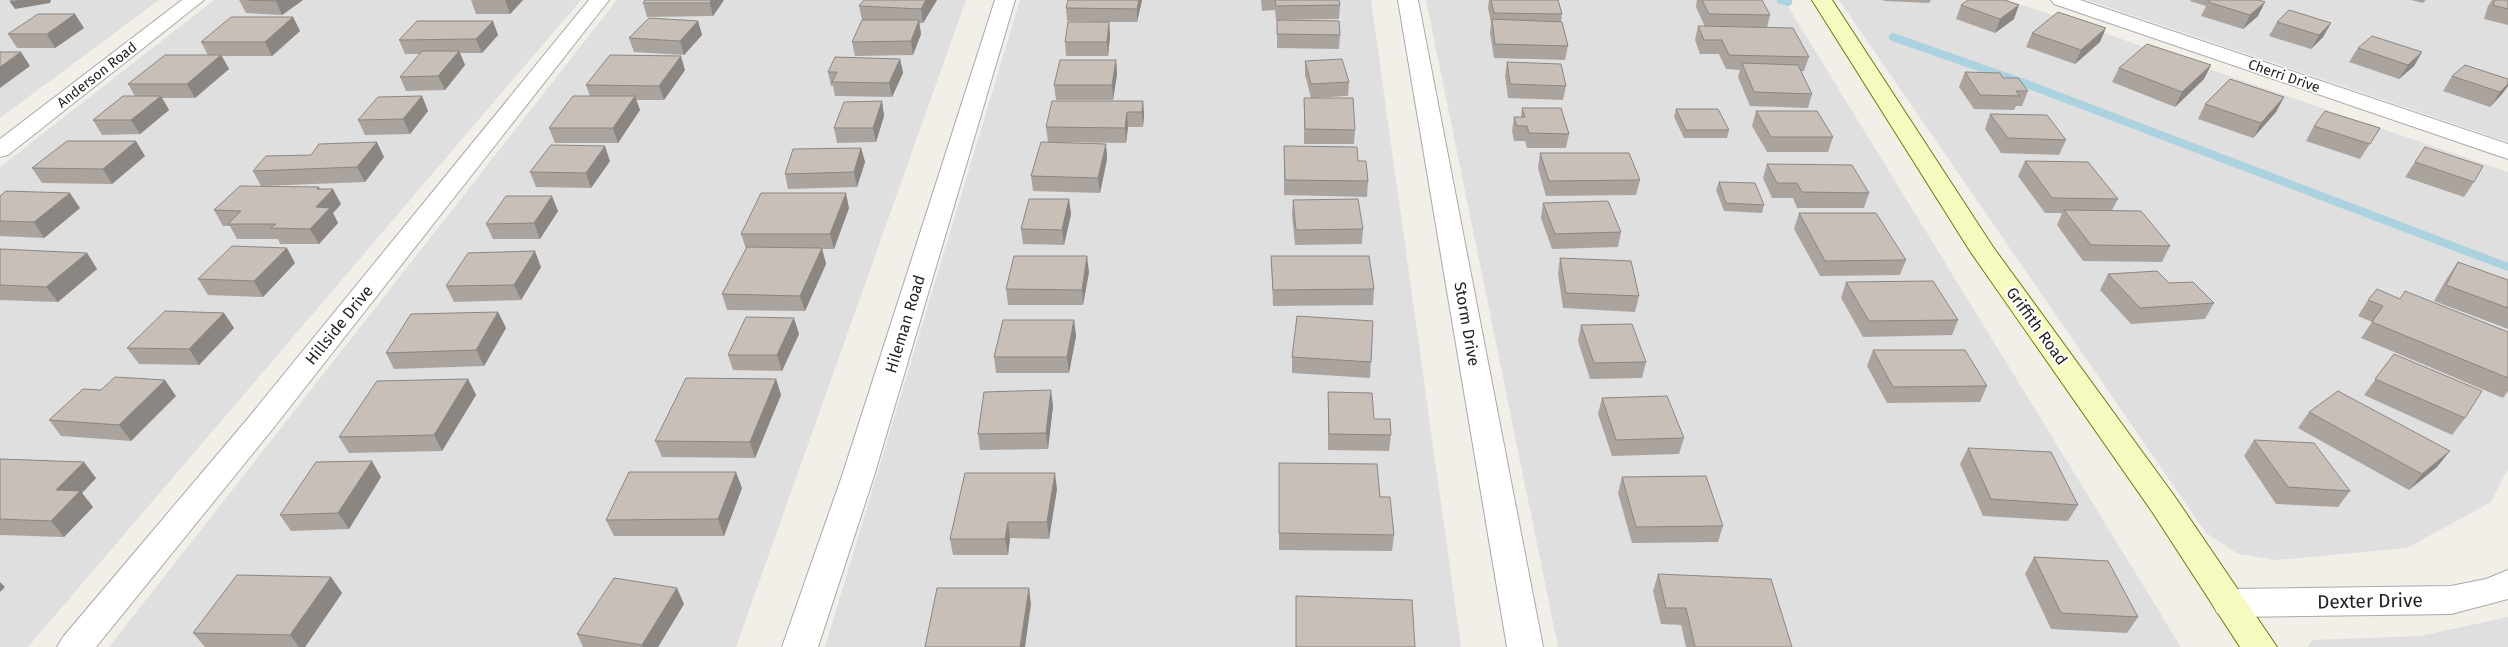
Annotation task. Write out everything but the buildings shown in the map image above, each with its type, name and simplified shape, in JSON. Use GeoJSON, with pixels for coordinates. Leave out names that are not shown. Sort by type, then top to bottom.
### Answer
{"type":"FeatureCollection","features":[{"type":"Feature","properties":{"kind":"street","name":"Anderson Road"},"geometry":{"type":"LineString","coordinates":[[0,150],[194,0]]}},
{"type":"Feature","properties":{"kind":"street","name":"Hillside Drive"},"geometry":{"type":"LineString","coordinates":[[75,647],[260,424],[600,0]]}},
{"type":"Feature","properties":{"kind":"street","name":"Hileman Road"},"geometry":{"type":"LineString","coordinates":[[800,647],[858,476],[1005,0]]}},
{"type":"Feature","properties":{"kind":"street","name":"Storm Drive"},"geometry":{"type":"LineString","coordinates":[[1408,0],[1525,647]]}},
{"type":"Feature","properties":{"kind":"street","name":"Griffith Road"},"geometry":{"type":"LineString","coordinates":[[1822,0],[1922,160],[1982,250],[2159,497],[2259,647]]}},
{"type":"Feature","properties":{"kind":"street","name":"Cherri Drive"},"geometry":{"type":"LineString","coordinates":[[2061,0],[2508,152]]}},
{"type":"Feature","properties":{"kind":"street","name":"Dexter Drive"},"geometry":{"type":"LineString","coordinates":[[2229,603],[2451,600],[2493,592],[2508,583]]}},
{"type":"Feature","properties":{"kind":"shaded area"},"geometry":{"type":"Polygon","coordinates":[[[0,0],[159,0],[0,118],[0,0]]]}},
{"type":"Feature","properties":{"kind":"shaded area"},"geometry":{"type":"Polygon","coordinates":[[[214,0],[581,0],[28,647],[0,647],[0,167],[214,0]]]}},
{"type":"Feature","properties":{"kind":"shaded area"},"geometry":{"type":"Polygon","coordinates":[[[617,0],[966,0],[736,647],[109,647],[617,0]]]}},
{"type":"Feature","properties":{"kind":"shaded area"},"geometry":{"type":"Polygon","coordinates":[[[1020,0],[1371,0],[1461,647],[825,647],[1020,0]]]}},
{"type":"Feature","properties":{"kind":"shaded area"},"geometry":{"type":"Polygon","coordinates":[[[1426,0],[1784,0],[2181,647],[1558,647],[1426,0]]]}},
{"type":"Feature","properties":{"kind":"shaded area"},"geometry":{"type":"Polygon","coordinates":[[[1839,0],[2008,0],[2508,172],[2508,469],[2491,502],[2407,548],[2277,560],[2238,554],[2206,533],[1839,0]]]}},
{"type":"Feature","properties":{"kind":"shaded area"},"geometry":{"type":"Polygon","coordinates":[[[2087,0],[2508,0],[2508,142],[2087,0]]]}},
{"type":"Feature","properties":{"kind":"shaded area"},"geometry":{"type":"Polygon","coordinates":[[[2508,617],[2508,647],[2307,647],[2313,640],[2420,636],[2508,617]]]}},
{"type":"Feature","properties":{"kind":"waterway"},"geometry":{"type":"LineString","coordinates":[[1781,0],[1788,2]]}},
{"type":"Feature","properties":{"kind":"waterway"},"geometry":{"type":"LineString","coordinates":[[1893,37],[2024,83],[2508,267]]}}]}
